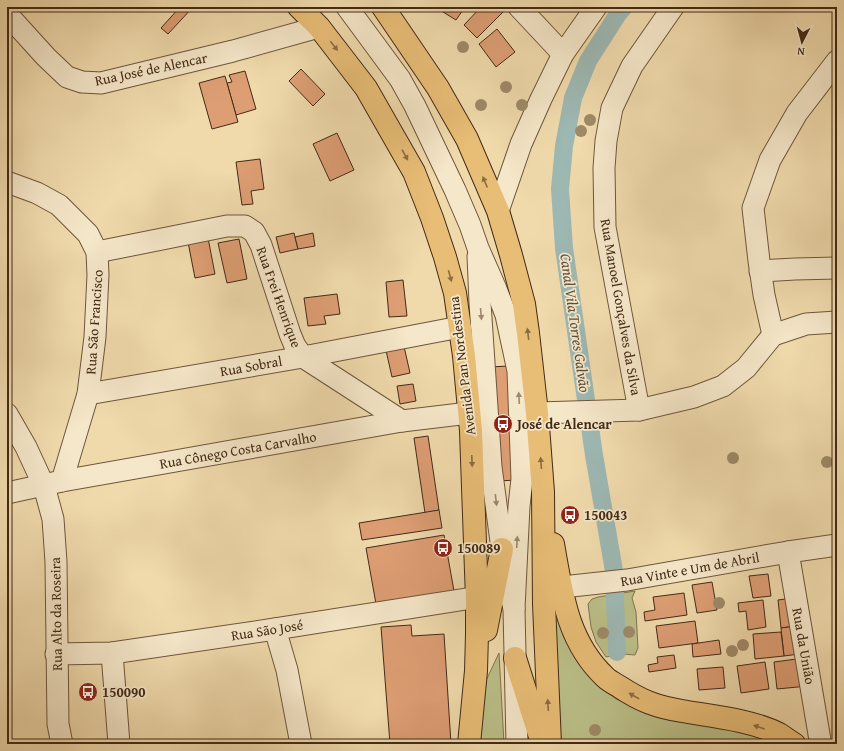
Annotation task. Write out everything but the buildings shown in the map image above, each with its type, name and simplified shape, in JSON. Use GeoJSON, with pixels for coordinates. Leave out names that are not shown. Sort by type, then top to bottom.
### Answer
{"type":"FeatureCollection","features":[{"type":"Feature","properties":{"kind":"highway","name":"Avenida Pan Nordestina"},"geometry":{"type":"LineString","coordinates":[[299,7],[319,27],[366,88],[414,172],[432,218],[455,293],[464,356],[471,431],[477,599],[476,671],[468,744]]}},
{"type":"Feature","properties":{"kind":"highway"},"geometry":{"type":"LineString","coordinates":[[383,7],[403,34],[438,88],[467,139],[498,211],[524,304],[537,413],[552,588],[550,744]]}},
{"type":"Feature","properties":{"kind":"highway"},"geometry":{"type":"LineString","coordinates":[[476,671],[502,549]]}},
{"type":"Feature","properties":{"kind":"highway"},"geometry":{"type":"LineString","coordinates":[[552,588],[567,614],[577,640],[590,660],[606,678],[634,696],[650,704],[758,726],[778,734],[794,744]]}},
{"type":"Feature","properties":{"kind":"highway"},"geometry":{"type":"LineString","coordinates":[[514,658],[543,744]]}},
{"type":"Feature","properties":{"kind":"street"},"geometry":{"type":"LineString","coordinates":[[347,7],[400,79],[415,106],[455,190],[506,315],[518,371],[522,479],[519,506],[514,609],[517,744]]}},
{"type":"Feature","properties":{"kind":"street"},"geometry":{"type":"LineString","coordinates":[[519,7],[563,54]]}},
{"type":"Feature","properties":{"kind":"street"},"geometry":{"type":"LineString","coordinates":[[498,211],[521,144],[540,99],[563,54],[596,7]]}},
{"type":"Feature","properties":{"kind":"street","name":"Rua Manoel Gonçalves da Silva"},"geometry":{"type":"LineString","coordinates":[[639,410],[605,227],[604,168],[606,141],[612,108],[632,66],[673,7]]}},
{"type":"Feature","properties":{"kind":"street","name":"Rua José de Alencar"},"geometry":{"type":"LineString","coordinates":[[7,14],[46,57],[67,77],[82,82],[102,83],[233,51],[319,27]]}},
{"type":"Feature","properties":{"kind":"street"},"geometry":{"type":"LineString","coordinates":[[773,334],[760,271],[754,208],[770,160],[797,113],[835,67]]}},
{"type":"Feature","properties":{"kind":"street","name":"Rua São Francisco"},"geometry":{"type":"LineString","coordinates":[[7,182],[37,193],[59,205],[88,234],[97,252],[98,275],[95,337],[88,394],[53,483]]}},
{"type":"Feature","properties":{"kind":"street","name":"Rua Frei Henrique"},"geometry":{"type":"LineString","coordinates":[[97,252],[227,226],[245,226],[254,232],[261,245],[290,334],[295,346],[303,357],[402,422]]}},
{"type":"Feature","properties":{"kind":"street"},"geometry":{"type":"LineString","coordinates":[[478,248],[480,303],[491,467],[502,549],[514,609]]}},
{"type":"Feature","properties":{"kind":"street"},"geometry":{"type":"LineString","coordinates":[[760,271],[837,268]]}},
{"type":"Feature","properties":{"kind":"street"},"geometry":{"type":"LineString","coordinates":[[537,413],[639,410],[694,397],[723,386],[746,368],[773,334],[806,324],[837,322]]}},
{"type":"Feature","properties":{"kind":"street","name":"Rua Sobral"},"geometry":{"type":"LineString","coordinates":[[88,394],[303,357],[460,327]]}},
{"type":"Feature","properties":{"kind":"street","name":"Rua Cônego Costa Carvalho"},"geometry":{"type":"LineString","coordinates":[[7,493],[53,483],[402,422],[469,413]]}},
{"type":"Feature","properties":{"kind":"street","name":"Rua Alto da Roseira"},"geometry":{"type":"LineString","coordinates":[[9,420],[26,447],[53,483],[53,519],[56,562],[58,724],[62,744]]}},
{"type":"Feature","properties":{"kind":"street","name":"Rua Vinte e Um de Abril"},"geometry":{"type":"LineString","coordinates":[[552,588],[617,582],[788,552],[837,545]]}},
{"type":"Feature","properties":{"kind":"street","name":"Rua da União"},"geometry":{"type":"LineString","coordinates":[[788,552],[822,741]]}},
{"type":"Feature","properties":{"kind":"street","name":"Rua São José"},"geometry":{"type":"LineString","coordinates":[[56,654],[112,653],[466,599],[477,599]]}},
{"type":"Feature","properties":{"kind":"street"},"geometry":{"type":"LineString","coordinates":[[275,629],[287,670],[301,744]]}},
{"type":"Feature","properties":{"kind":"street"},"geometry":{"type":"LineString","coordinates":[[112,653],[119,744]]}},
{"type":"Feature","properties":{"kind":"green space"},"geometry":{"type":"Polygon","coordinates":[[[635,591],[632,598],[636,612],[638,648],[635,655],[623,654],[606,657],[596,642],[591,627],[588,604],[592,599],[598,597],[635,591]]]}},
{"type":"Feature","properties":{"kind":"green space"},"geometry":{"type":"Polygon","coordinates":[[[554,603],[594,681],[616,699],[653,713],[712,722],[788,744],[561,744],[554,603]]]}},
{"type":"Feature","properties":{"kind":"green space"},"geometry":{"type":"Polygon","coordinates":[[[499,653],[504,744],[477,744],[483,687],[499,653]]]}},
{"type":"Feature","properties":{"kind":"waterway","name":"Canal Vila Torres Galvão"},"geometry":{"type":"LineString","coordinates":[[617,652],[614,571],[594,455],[564,248],[560,189],[564,146],[573,98],[588,61],[624,7]]}},
{"type":"Feature","properties":{"kind":"place","name":"José de Alencar"},"geometry":{"type":"Point","coordinates":[503,424]}},
{"type":"Feature","properties":{"kind":"place","name":"150043"},"geometry":{"type":"Point","coordinates":[570,515]}},
{"type":"Feature","properties":{"kind":"place","name":"150089"},"geometry":{"type":"Point","coordinates":[443,548]}},
{"type":"Feature","properties":{"kind":"place","name":"150090"},"geometry":{"type":"Point","coordinates":[88,692]}}]}
